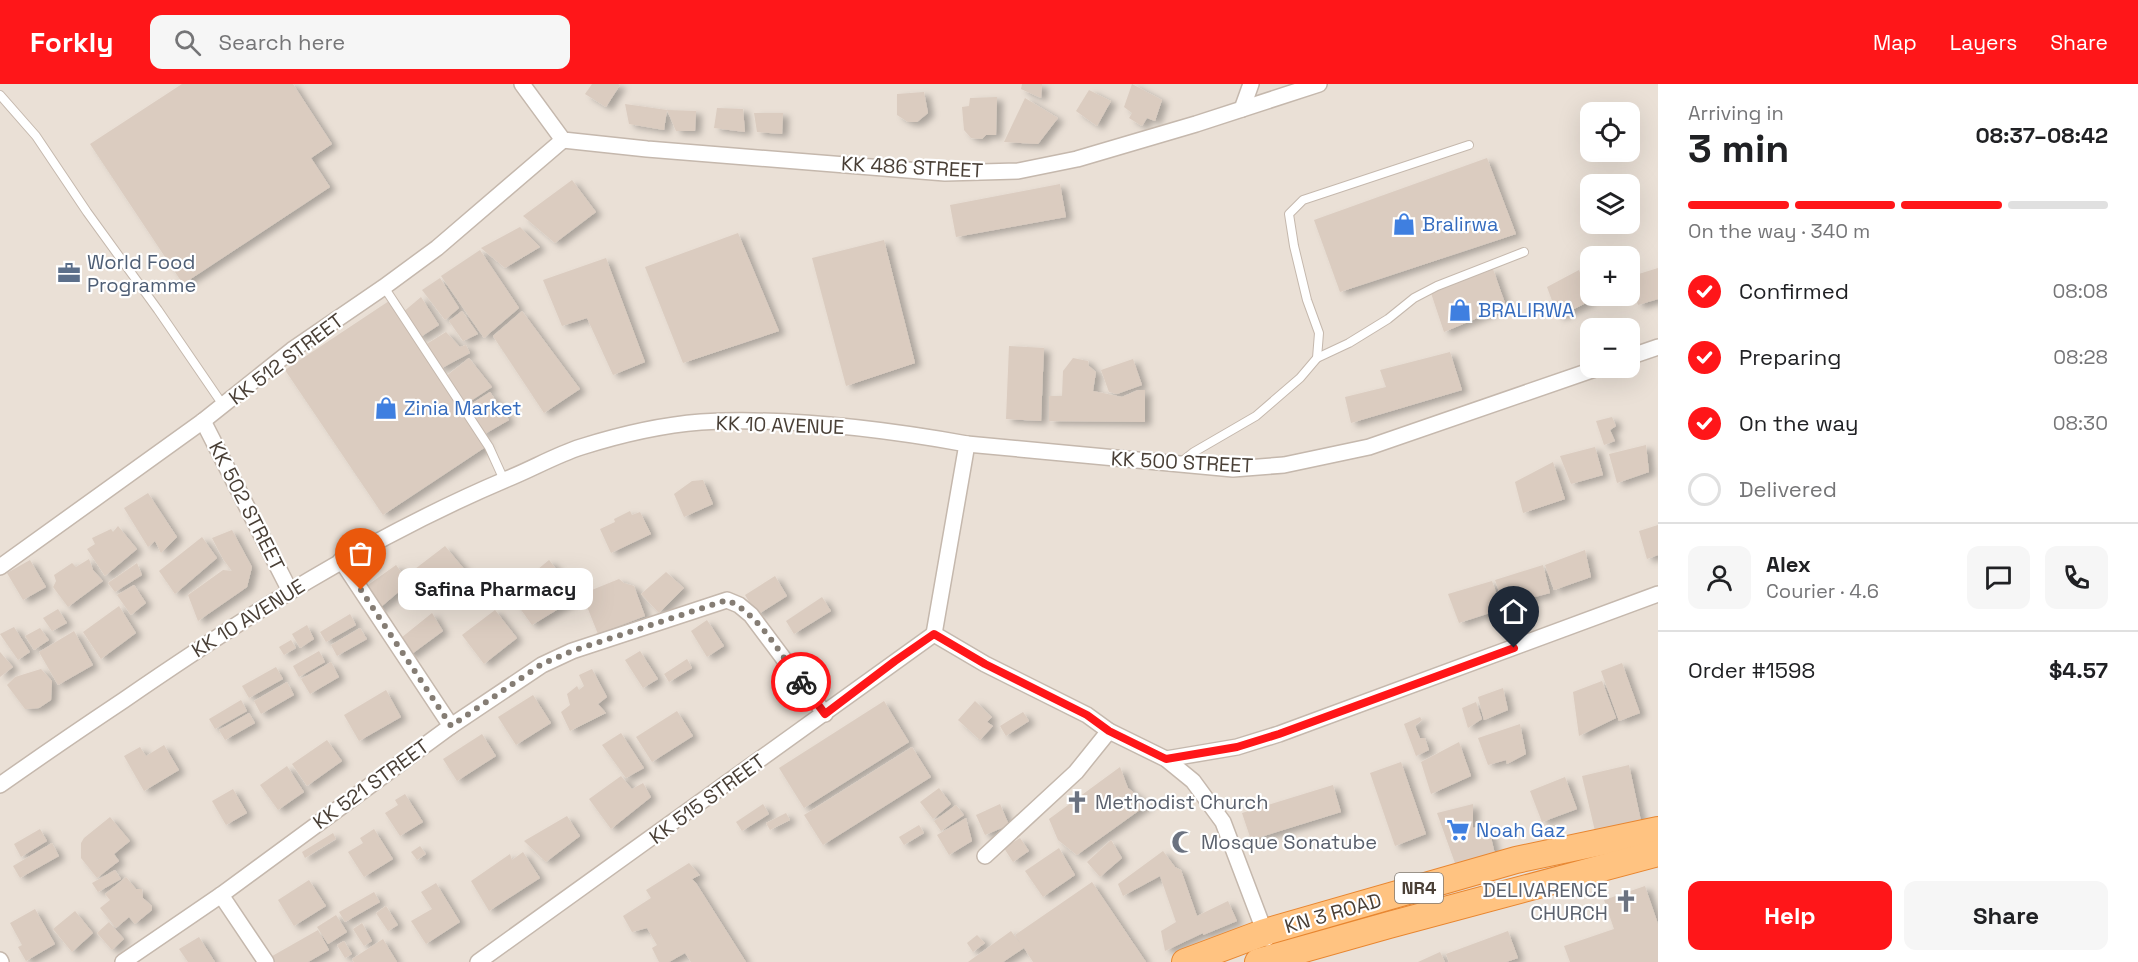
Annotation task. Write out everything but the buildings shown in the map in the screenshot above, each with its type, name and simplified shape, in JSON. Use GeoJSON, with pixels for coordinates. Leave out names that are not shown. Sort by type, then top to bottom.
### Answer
{"type":"FeatureCollection","features":[{"type":"Feature","properties":{"kind":"highway","name":"KN 3 ROAD"},"geometry":{"type":"LineString","coordinates":[[1185,962],[1265,932],[1516,860],[1658,830]]}},
{"type":"Feature","properties":{"kind":"highway","name":"KN 3 ROAD"},"geometry":{"type":"LineString","coordinates":[[1265,959],[1658,854]]}},
{"type":"Feature","properties":{"kind":"street"},"geometry":{"type":"LineString","coordinates":[[522,84],[563,140]]}},
{"type":"Feature","properties":{"kind":"street"},"geometry":{"type":"LineString","coordinates":[[1242,109],[1251,84]]}},
{"type":"Feature","properties":{"kind":"street","name":"KK 486 STREET"},"geometry":{"type":"LineString","coordinates":[[563,140],[945,173],[1018,171],[1077,159],[1319,84]]}},
{"type":"Feature","properties":{"kind":"street","name":"KK 512 STREET"},"geometry":{"type":"LineString","coordinates":[[0,567],[203,421],[292,350],[437,248],[563,140]]}},
{"type":"Feature","properties":{"kind":"street"},"geometry":{"type":"LineString","coordinates":[[1640,353],[1658,347]]}},
{"type":"Feature","properties":{"kind":"street","name":"KK 500 STREET"},"geometry":{"type":"LineString","coordinates":[[968,444],[1233,469],[1284,465],[1369,447],[1580,374]]}},
{"type":"Feature","properties":{"kind":"street","name":"KK 502 STREET"},"geometry":{"type":"LineString","coordinates":[[203,421],[290,591]]}},
{"type":"Feature","properties":{"kind":"street","name":"KK 10 AVENUE"},"geometry":{"type":"LineString","coordinates":[[0,785],[190,654],[341,560],[444,506],[579,448],[662,428],[701,423],[837,426],[968,444]]}},
{"type":"Feature","properties":{"kind":"street"},"geometry":{"type":"LineString","coordinates":[[968,444],[934,634],[976,659],[1087,715],[1109,731],[1166,759],[1193,780],[1223,822],[1265,932],[1265,959]]}},
{"type":"Feature","properties":{"kind":"street"},"geometry":{"type":"LineString","coordinates":[[341,560],[451,726]]}},
{"type":"Feature","properties":{"kind":"street"},"geometry":{"type":"LineString","coordinates":[[1166,759],[1237,747],[1279,734],[1658,594]]}},
{"type":"Feature","properties":{"kind":"street","name":"KK 521 STREET"},"geometry":{"type":"LineString","coordinates":[[123,962],[221,895],[451,726],[542,664],[572,651],[727,600],[739,605],[751,615],[825,714]]}},
{"type":"Feature","properties":{"kind":"street","name":"KK 515 STREET"},"geometry":{"type":"LineString","coordinates":[[478,962],[934,634]]}},
{"type":"Feature","properties":{"kind":"street"},"geometry":{"type":"LineString","coordinates":[[985,856],[1076,772],[1109,731]]}},
{"type":"Feature","properties":{"kind":"street"},"geometry":{"type":"LineString","coordinates":[[221,895],[266,962]]}},
{"type":"Feature","properties":{"kind":"lane"},"geometry":{"type":"LineString","coordinates":[[0,95],[36,136],[223,405]]}},
{"type":"Feature","properties":{"kind":"lane"},"geometry":{"type":"LineString","coordinates":[[1317,358],[1319,333],[1304,289],[1289,214],[1303,200],[1469,145]]}},
{"type":"Feature","properties":{"kind":"lane"},"geometry":{"type":"LineString","coordinates":[[1178,464],[1194,452],[1257,416],[1300,378],[1317,358],[1349,343],[1388,319],[1414,298],[1437,286],[1524,252]]}},
{"type":"Feature","properties":{"kind":"lane"},"geometry":{"type":"LineString","coordinates":[[384,287],[489,447],[504,480]]}},
{"type":"Feature","properties":{"kind":"shaded area"},"geometry":{"type":"Polygon","coordinates":[[[0,84],[1658,84],[1658,962],[0,962],[0,84]]]}},
{"type":"Feature","properties":{"kind":"way so far"},"geometry":{"type":"LineString","coordinates":[[361,590],[451,726],[542,664],[572,651],[727,600],[739,605],[751,615],[801,682]]}},
{"type":"Feature","properties":{"kind":"place","name":"Bralirwa"},"geometry":{"type":"Point","coordinates":[1404,224]}},
{"type":"Feature","properties":{"kind":"place","name":"World Food Programme"},"geometry":{"type":"Point","coordinates":[69,273]}},
{"type":"Feature","properties":{"kind":"place","name":"BRALIRWA"},"geometry":{"type":"Point","coordinates":[1460,310]}},
{"type":"Feature","properties":{"kind":"place","name":"Zinia Market"},"geometry":{"type":"Point","coordinates":[386,408]}},
{"type":"Feature","properties":{"kind":"place","name":"Safina Pharmacy"},"geometry":{"type":"Point","coordinates":[361,590]}},
{"type":"Feature","properties":{"kind":"place","name":"Methodist Church"},"geometry":{"type":"Point","coordinates":[1077,802]}},
{"type":"Feature","properties":{"kind":"place","name":"Noah Gaz"},"geometry":{"type":"Point","coordinates":[1458,830]}},
{"type":"Feature","properties":{"kind":"place","name":"Mosque Sonatube"},"geometry":{"type":"Point","coordinates":[1183,842]}},
{"type":"Feature","properties":{"kind":"place","name":"DELIVARENCE CHURCH"},"geometry":{"type":"Point","coordinates":[1626,901]}},
{"type":"Feature","properties":{"kind":"route"},"geometry":{"type":"LineString","coordinates":[[801,682],[825,714],[934,634],[958,650],[1087,715],[1109,731],[1166,759],[1237,747],[1279,734],[1514,648]]}}]}
